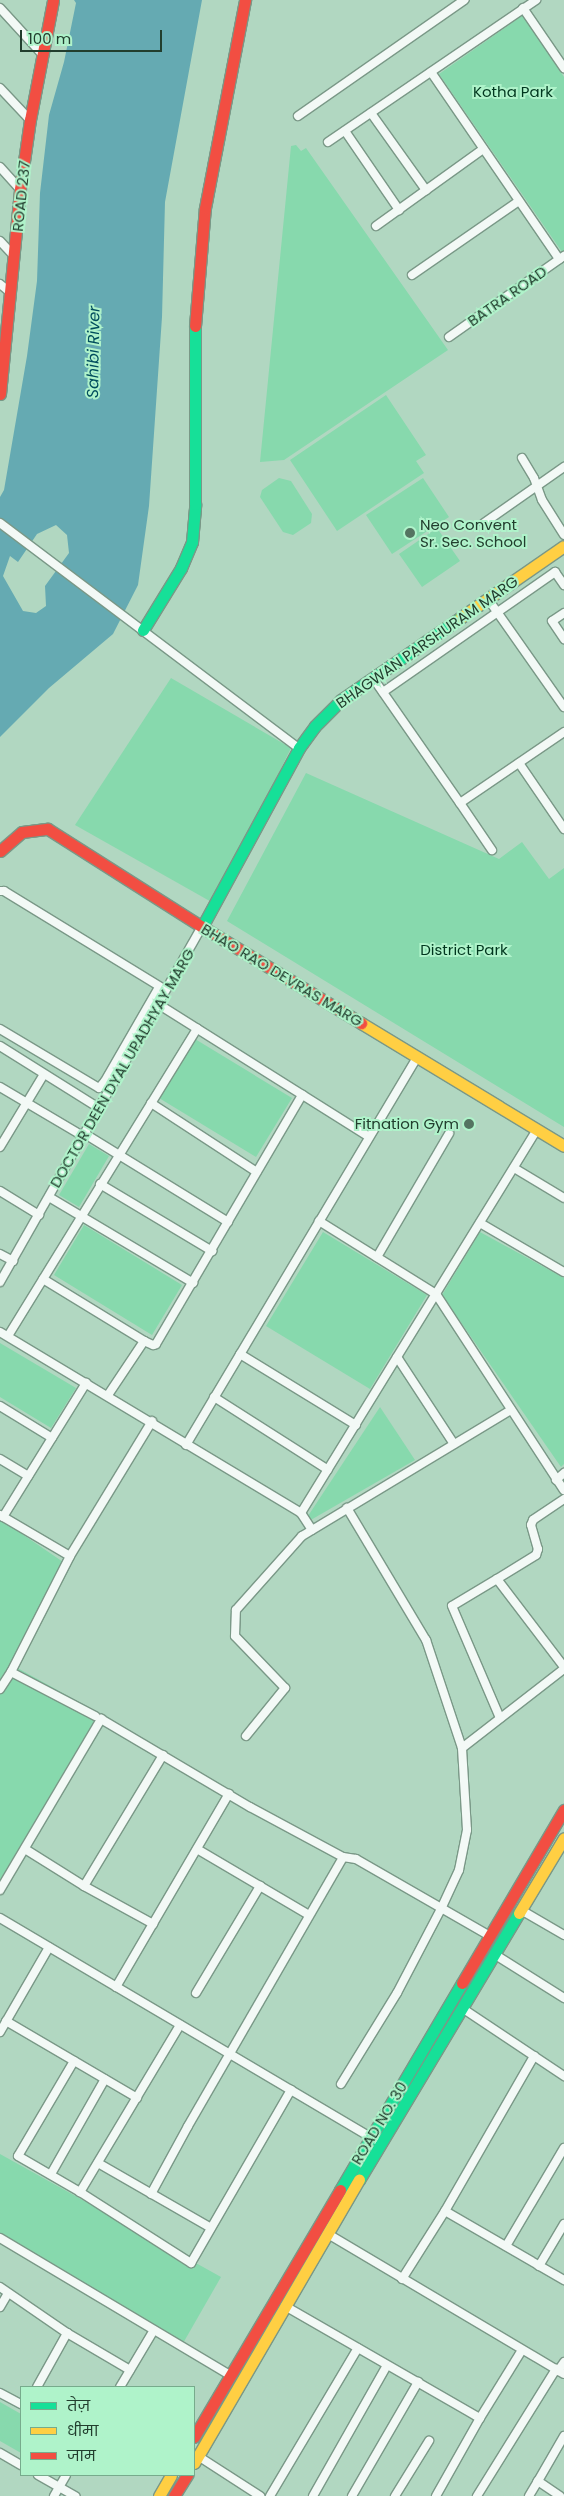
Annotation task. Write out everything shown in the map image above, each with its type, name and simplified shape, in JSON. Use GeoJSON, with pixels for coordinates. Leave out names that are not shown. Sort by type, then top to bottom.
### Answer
{"type":"FeatureCollection","features":[{"type":"Feature","properties":{"kind":"street","name":"ROAD 237"},"geometry":{"type":"LineString","coordinates":[[0,394],[3,341],[11,293],[20,189],[30,120],[44,56],[53,0]]}},
{"type":"Feature","properties":{"kind":"street"},"geometry":{"type":"LineString","coordinates":[[143,630],[181,568],[192,542],[195,504],[195,324],[202,244],[207,198],[245,0]]}},
{"type":"Feature","properties":{"kind":"street"},"geometry":{"type":"LineString","coordinates":[[298,116],[464,0]]}},
{"type":"Feature","properties":{"kind":"street"},"geometry":{"type":"LineString","coordinates":[[328,142],[536,0]]}},
{"type":"Feature","properties":{"kind":"street"},"geometry":{"type":"LineString","coordinates":[[0,8],[44,56]]}},
{"type":"Feature","properties":{"kind":"street"},"geometry":{"type":"LineString","coordinates":[[523,8],[564,68]]}},
{"type":"Feature","properties":{"kind":"street"},"geometry":{"type":"LineString","coordinates":[[431,72],[519,201],[562,258]]}},
{"type":"Feature","properties":{"kind":"street"},"geometry":{"type":"LineString","coordinates":[[0,88],[30,120]]}},
{"type":"Feature","properties":{"kind":"street"},"geometry":{"type":"LineString","coordinates":[[371,113],[426,190]]}},
{"type":"Feature","properties":{"kind":"street"},"geometry":{"type":"LineString","coordinates":[[345,131],[399,210]]}},
{"type":"Feature","properties":{"kind":"street"},"geometry":{"type":"LineString","coordinates":[[376,226],[483,149]]}},
{"type":"Feature","properties":{"kind":"street"},"geometry":{"type":"LineString","coordinates":[[0,167],[20,189]]}},
{"type":"Feature","properties":{"kind":"street"},"geometry":{"type":"LineString","coordinates":[[412,275],[519,201]]}},
{"type":"Feature","properties":{"kind":"street"},"geometry":{"type":"LineString","coordinates":[[0,241],[14,256]]}},
{"type":"Feature","properties":{"kind":"street","name":"BATRA ROAD"},"geometry":{"type":"LineString","coordinates":[[449,336],[562,258]]}},
{"type":"Feature","properties":{"kind":"street"},"geometry":{"type":"LineString","coordinates":[[0,284],[11,293]]}},
{"type":"Feature","properties":{"kind":"street"},"geometry":{"type":"LineString","coordinates":[[522,458],[542,500],[564,535]]}},
{"type":"Feature","properties":{"kind":"street"},"geometry":{"type":"LineString","coordinates":[[484,523],[564,467]]}},
{"type":"Feature","properties":{"kind":"street"},"geometry":{"type":"LineString","coordinates":[[0,523],[299,748]]}},
{"type":"Feature","properties":{"kind":"street","name":"BHAGWAN PARSHURAM MARG"},"geometry":{"type":"LineString","coordinates":[[299,748],[314,726],[341,700],[564,546]]}},
{"type":"Feature","properties":{"kind":"street"},"geometry":{"type":"LineString","coordinates":[[546,558],[564,585]]}},
{"type":"Feature","properties":{"kind":"street"},"geometry":{"type":"LineString","coordinates":[[383,692],[555,572]]}},
{"type":"Feature","properties":{"kind":"street"},"geometry":{"type":"LineString","coordinates":[[488,598],[564,707]]}},
{"type":"Feature","properties":{"kind":"street"},"geometry":{"type":"LineString","coordinates":[[564,613],[552,621],[564,639]]}},
{"type":"Feature","properties":{"kind":"street"},"geometry":{"type":"LineString","coordinates":[[373,678],[492,850]]}},
{"type":"Feature","properties":{"kind":"street"},"geometry":{"type":"LineString","coordinates":[[460,804],[564,732]]}},
{"type":"Feature","properties":{"kind":"street","name":"DOCTOR DEEN DYAL UPADHYAY MARG"},"geometry":{"type":"LineString","coordinates":[[0,1282],[158,1004],[163,989],[202,927],[299,748]]}},
{"type":"Feature","properties":{"kind":"street"},"geometry":{"type":"LineString","coordinates":[[519,763],[564,829]]}},
{"type":"Feature","properties":{"kind":"street","name":"BHAO RAO DEVRAS MARG"},"geometry":{"type":"LineString","coordinates":[[0,851],[22,832],[48,829],[202,927],[564,1146]]}},
{"type":"Feature","properties":{"kind":"street"},"geometry":{"type":"LineString","coordinates":[[0,891],[4,891],[163,989],[99,1088],[0,1029]]}},
{"type":"Feature","properties":{"kind":"street"},"geometry":{"type":"LineString","coordinates":[[158,1004],[369,1137]]}},
{"type":"Feature","properties":{"kind":"street"},"geometry":{"type":"LineString","coordinates":[[8,1336],[118,1154],[197,1029]]}},
{"type":"Feature","properties":{"kind":"street"},"geometry":{"type":"LineString","coordinates":[[0,1046],[99,1108]]}},
{"type":"Feature","properties":{"kind":"street"},"geometry":{"type":"LineString","coordinates":[[186,1444],[417,1057]]}},
{"type":"Feature","properties":{"kind":"street"},"geometry":{"type":"LineString","coordinates":[[0,1147],[44,1074]]}},
{"type":"Feature","properties":{"kind":"street"},"geometry":{"type":"LineString","coordinates":[[0,1087],[118,1154],[228,1222]]}},
{"type":"Feature","properties":{"kind":"street"},"geometry":{"type":"LineString","coordinates":[[43,1279],[144,1341],[153,1345],[158,1342],[302,1095]]}},
{"type":"Feature","properties":{"kind":"street"},"geometry":{"type":"LineString","coordinates":[[151,1103],[257,1172]]}},
{"type":"Feature","properties":{"kind":"street"},"geometry":{"type":"LineString","coordinates":[[301,1513],[538,1130]]}},
{"type":"Feature","properties":{"kind":"street"},"geometry":{"type":"LineString","coordinates":[[377,1257],[449,1134]]}},
{"type":"Feature","properties":{"kind":"street"},"geometry":{"type":"LineString","coordinates":[[514,1168],[564,1198]]}},
{"type":"Feature","properties":{"kind":"street"},"geometry":{"type":"LineString","coordinates":[[100,1184],[212,1251]]}},
{"type":"Feature","properties":{"kind":"street"},"geometry":{"type":"LineString","coordinates":[[0,1191],[39,1215]]}},
{"type":"Feature","properties":{"kind":"street"},"geometry":{"type":"LineString","coordinates":[[49,1197],[193,1283]]}},
{"type":"Feature","properties":{"kind":"street"},"geometry":{"type":"LineString","coordinates":[[319,1221],[436,1294],[564,1490]]}},
{"type":"Feature","properties":{"kind":"street"},"geometry":{"type":"LineString","coordinates":[[480,1223],[564,1272]]}},
{"type":"Feature","properties":{"kind":"street"},"geometry":{"type":"LineString","coordinates":[[0,1254],[13,1262]]}},
{"type":"Feature","properties":{"kind":"street"},"geometry":{"type":"LineString","coordinates":[[0,1332],[152,1421],[186,1444],[301,1513],[312,1530]]}},
{"type":"Feature","properties":{"kind":"street"},"geometry":{"type":"LineString","coordinates":[[108,1395],[144,1341]]}},
{"type":"Feature","properties":{"kind":"street"},"geometry":{"type":"LineString","coordinates":[[240,1354],[356,1425]]}},
{"type":"Feature","properties":{"kind":"street"},"geometry":{"type":"LineString","coordinates":[[397,1357],[454,1444]]}},
{"type":"Feature","properties":{"kind":"street"},"geometry":{"type":"LineString","coordinates":[[70,1556],[2,1516],[86,1382]]}},
{"type":"Feature","properties":{"kind":"street"},"geometry":{"type":"LineString","coordinates":[[214,1397],[328,1470]]}},
{"type":"Feature","properties":{"kind":"street"},"geometry":{"type":"LineString","coordinates":[[0,1406],[52,1438]]}},
{"type":"Feature","properties":{"kind":"street"},"geometry":{"type":"LineString","coordinates":[[246,1736],[285,1688],[235,1636],[236,1610],[302,1536],[511,1410]]}},
{"type":"Feature","properties":{"kind":"street"},"geometry":{"type":"LineString","coordinates":[[0,1689],[12,1672],[70,1556],[152,1421]]}},
{"type":"Feature","properties":{"kind":"street"},"geometry":{"type":"LineString","coordinates":[[0,1459],[28,1476]]}},
{"type":"Feature","properties":{"kind":"street"},"geometry":{"type":"LineString","coordinates":[[556,1480],[564,1473]]}},
{"type":"Feature","properties":{"kind":"street"},"geometry":{"type":"LineString","coordinates":[[500,1718],[452,1606],[536,1555],[538,1549],[531,1525],[533,1520],[564,1499]]}},
{"type":"Feature","properties":{"kind":"street"},"geometry":{"type":"LineString","coordinates":[[340,2084],[397,1993],[441,1909],[459,1870],[467,1830],[462,1748],[426,1640],[346,1508]]}},
{"type":"Feature","properties":{"kind":"street"},"geometry":{"type":"LineString","coordinates":[[462,1748],[564,1668],[497,1579]]}},
{"type":"Feature","properties":{"kind":"street"},"geometry":{"type":"LineString","coordinates":[[12,1672],[95,1716]]}},
{"type":"Feature","properties":{"kind":"street"},"geometry":{"type":"LineString","coordinates":[[0,1890],[101,1719],[229,1794],[343,1857],[356,1859],[490,1936]]}},
{"type":"Feature","properties":{"kind":"street"},"geometry":{"type":"LineString","coordinates":[[84,1886],[163,1755]]}},
{"type":"Feature","properties":{"kind":"street"},"geometry":{"type":"LineString","coordinates":[[116,1987],[229,1794]]}},
{"type":"Feature","properties":{"kind":"street","name":"ROAD NO. 30"},"geometry":{"type":"LineString","coordinates":[[195,2435],[564,1810]]}},
{"type":"Feature","properties":{"kind":"street","name":"ROAD NO. 30"},"geometry":{"type":"LineString","coordinates":[[196,2459],[494,1954],[560,1853],[564,1838]]}},
{"type":"Feature","properties":{"kind":"street"},"geometry":{"type":"LineString","coordinates":[[25,1848],[84,1886],[153,1924]]}},
{"type":"Feature","properties":{"kind":"street"},"geometry":{"type":"LineString","coordinates":[[197,1849],[309,1915]]}},
{"type":"Feature","properties":{"kind":"street"},"geometry":{"type":"LineString","coordinates":[[151,2194],[229,2054],[343,1857]]}},
{"type":"Feature","properties":{"kind":"street"},"geometry":{"type":"LineString","coordinates":[[196,1993],[260,1886]]}},
{"type":"Feature","properties":{"kind":"street"},"geometry":{"type":"LineString","coordinates":[[521,1910],[564,1935]]}},
{"type":"Feature","properties":{"kind":"street"},"geometry":{"type":"LineString","coordinates":[[0,1918],[381,2143]]}},
{"type":"Feature","properties":{"kind":"street"},"geometry":{"type":"LineString","coordinates":[[0,2032],[49,1947]]}},
{"type":"Feature","properties":{"kind":"street"},"geometry":{"type":"LineString","coordinates":[[494,1954],[564,1998]]}},
{"type":"Feature","properties":{"kind":"street"},"geometry":{"type":"LineString","coordinates":[[462,2008],[564,2076]]}},
{"type":"Feature","properties":{"kind":"street"},"geometry":{"type":"LineString","coordinates":[[6,2022],[137,2098]]}},
{"type":"Feature","properties":{"kind":"street"},"geometry":{"type":"LineString","coordinates":[[80,2192],[180,2025]]}},
{"type":"Feature","properties":{"kind":"street"},"geometry":{"type":"LineString","coordinates":[[402,2279],[445,2211],[534,2056]]}},
{"type":"Feature","properties":{"kind":"street"},"geometry":{"type":"LineString","coordinates":[[74,2061],[18,2156],[51,2174],[191,2263],[290,2090]]}},
{"type":"Feature","properties":{"kind":"street"},"geometry":{"type":"LineString","coordinates":[[51,2174],[105,2079]]}},
{"type":"Feature","properties":{"kind":"street"},"geometry":{"type":"LineString","coordinates":[[506,2246],[564,2148]]}},
{"type":"Feature","properties":{"kind":"street"},"geometry":{"type":"LineString","coordinates":[[98,2163],[210,2228]]}},
{"type":"Feature","properties":{"kind":"street"},"geometry":{"type":"LineString","coordinates":[[445,2211],[564,2280]]}},
{"type":"Feature","properties":{"kind":"street"},"geometry":{"type":"LineString","coordinates":[[539,2266],[564,2224]]}},
{"type":"Feature","properties":{"kind":"street"},"geometry":{"type":"LineString","coordinates":[[328,2234],[559,2372]]}},
{"type":"Feature","properties":{"kind":"street"},"geometry":{"type":"LineString","coordinates":[[0,2238],[230,2375]]}},
{"type":"Feature","properties":{"kind":"street"},"geometry":{"type":"LineString","coordinates":[[0,2287],[67,2333],[130,2370]]}},
{"type":"Feature","properties":{"kind":"street"},"geometry":{"type":"LineString","coordinates":[[0,2307],[8,2293]]}},
{"type":"Feature","properties":{"kind":"street"},"geometry":{"type":"LineString","coordinates":[[285,2306],[480,2418]]}},
{"type":"Feature","properties":{"kind":"street"},"geometry":{"type":"LineString","coordinates":[[121,2386],[154,2330]]}},
{"type":"Feature","properties":{"kind":"street"},"geometry":{"type":"LineString","coordinates":[[38,2386],[67,2333]]}},
{"type":"Feature","properties":{"kind":"street"},"geometry":{"type":"LineString","coordinates":[[270,2496],[358,2348]]}},
{"type":"Feature","properties":{"kind":"street"},"geometry":{"type":"LineString","coordinates":[[436,2496],[480,2418],[522,2350]]}},
{"type":"Feature","properties":{"kind":"street"},"geometry":{"type":"LineString","coordinates":[[478,2496],[564,2362]]}},
{"type":"Feature","properties":{"kind":"street"},"geometry":{"type":"LineString","coordinates":[[313,2496],[387,2365]]}},
{"type":"Feature","properties":{"kind":"street"},"geometry":{"type":"LineString","coordinates":[[352,2496],[418,2382]]}},
{"type":"Feature","properties":{"kind":"street"},"geometry":{"type":"LineString","coordinates":[[0,2393],[20,2403]]}},
{"type":"Feature","properties":{"kind":"street"},"geometry":{"type":"LineString","coordinates":[[529,2496],[564,2436]]}},
{"type":"Feature","properties":{"kind":"street"},"geometry":{"type":"LineString","coordinates":[[395,2496],[429,2441]]}},
{"type":"Feature","properties":{"kind":"street"},"geometry":{"type":"LineString","coordinates":[[0,2453],[20,2464]]}},
{"type":"Feature","properties":{"kind":"street"},"geometry":{"type":"LineString","coordinates":[[196,2459],[260,2496]]}},
{"type":"Feature","properties":{"kind":"street"},"geometry":{"type":"LineString","coordinates":[[40,2476],[75,2496]]}},
{"type":"Feature","properties":{"kind":"street"},"geometry":{"type":"LineString","coordinates":[[54,2496],[65,2476]]}},
{"type":"Feature","properties":{"kind":"street"},"geometry":{"type":"LineString","coordinates":[[159,2496],[170,2476]]}},
{"type":"Feature","properties":{"kind":"street"},"geometry":{"type":"LineString","coordinates":[[174,2496],[186,2476]]}},
{"type":"Feature","properties":{"kind":"street"},"geometry":{"type":"LineString","coordinates":[[538,2481],[560,2496]]}},
{"type":"Feature","properties":{"kind":"green space","name":"Kotha Park"},"geometry":{"type":"Polygon","coordinates":[[[523,15],[564,77],[564,251],[562,252],[439,74],[523,15]]]}},
{"type":"Feature","properties":{"kind":"green space"},"geometry":{"type":"Polygon","coordinates":[[[296,145],[301,151],[306,148],[448,350],[284,460],[260,462],[291,146],[296,145]]]}},
{"type":"Feature","properties":{"kind":"green space"},"geometry":{"type":"Polygon","coordinates":[[[386,395],[426,455],[416,461],[424,473],[337,531],[290,460],[386,395]]]}},
{"type":"Feature","properties":{"kind":"green space"},"geometry":{"type":"Polygon","coordinates":[[[279,478],[291,481],[312,514],[311,523],[293,535],[283,532],[260,497],[262,490],[279,478]]]}},
{"type":"Feature","properties":{"kind":"green space"},"geometry":{"type":"Polygon","coordinates":[[[423,478],[449,517],[392,554],[366,515],[423,478]]]}},
{"type":"Feature","properties":{"kind":"green space"},"geometry":{"type":"Polygon","coordinates":[[[437,528],[460,561],[422,587],[399,554],[437,528]]]}},
{"type":"Feature","properties":{"kind":"green space"},"geometry":{"type":"Polygon","coordinates":[[[171,678],[291,748],[215,904],[75,825],[171,678]]]}},
{"type":"Feature","properties":{"kind":"green space","name":"District Park"},"geometry":{"type":"Polygon","coordinates":[[[306,773],[499,859],[522,842],[549,879],[564,868],[564,1127],[227,921],[306,773]]]}},
{"type":"Feature","properties":{"kind":"green space"},"geometry":{"type":"Polygon","coordinates":[[[195,1039],[292,1098],[256,1157],[159,1098],[195,1039]]]}},
{"type":"Feature","properties":{"kind":"green space"},"geometry":{"type":"Polygon","coordinates":[[[89,1144],[109,1156],[79,1207],[59,1195],[89,1144]]]}},
{"type":"Feature","properties":{"kind":"green space"},"geometry":{"type":"Polygon","coordinates":[[[84,1225],[182,1285],[152,1335],[54,1275],[84,1225]]]}},
{"type":"Feature","properties":{"kind":"green space"},"geometry":{"type":"Polygon","coordinates":[[[323,1232],[427,1295],[370,1389],[266,1326],[323,1232]]]}},
{"type":"Feature","properties":{"kind":"green space"},"geometry":{"type":"Polygon","coordinates":[[[480,1232],[564,1278],[564,1464],[561,1467],[442,1295],[480,1232]]]}},
{"type":"Feature","properties":{"kind":"green space"},"geometry":{"type":"Polygon","coordinates":[[[0,1343],[76,1388],[51,1428],[0,1397],[0,1343]]]}},
{"type":"Feature","properties":{"kind":"green space"},"geometry":{"type":"Polygon","coordinates":[[[380,1407],[415,1460],[302,1525],[380,1407]]]}},
{"type":"Feature","properties":{"kind":"green space"},"geometry":{"type":"Polygon","coordinates":[[[0,1519],[69,1566],[12,1665],[99,1713],[0,1880],[0,1519]]]}},
{"type":"Feature","properties":{"kind":"green space"},"geometry":{"type":"Polygon","coordinates":[[[0,2154],[221,2277],[182,2345],[0,2243],[0,2154]]]}},
{"type":"Feature","properties":{"kind":"green space"},"geometry":{"type":"Polygon","coordinates":[[[0,2402],[20,2413],[20,2452],[0,2441],[0,2402]]]}},
{"type":"Feature","properties":{"kind":"water","name":"Sahibi River"},"geometry":{"type":"Polygon","coordinates":[[[74,0],[202,0],[165,202],[162,317],[149,506],[138,585],[113,634],[49,688],[0,737],[0,497],[4,490],[27,356],[37,281],[40,193],[49,115],[64,62],[76,3],[74,0]],[[56,525],[37,534],[18,562],[10,556],[3,576],[23,611],[36,613],[46,606],[45,586],[69,553],[67,535],[56,525]]]}},
{"type":"Feature","properties":{"kind":"traffic: fast"},"geometry":{"type":"LineString","coordinates":[[143,630],[181,568],[192,542],[195,504],[195,326]]}},
{"type":"Feature","properties":{"kind":"traffic: fast"},"geometry":{"type":"LineString","coordinates":[[202,927],[299,748],[315,726],[341,700],[460,618]]}},
{"type":"Feature","properties":{"kind":"traffic: fast"},"geometry":{"type":"LineString","coordinates":[[359,2180],[519,1913]]}},
{"type":"Feature","properties":{"kind":"traffic: fast"},"geometry":{"type":"LineString","coordinates":[[340,2190],[462,1983]]}},
{"type":"Feature","properties":{"kind":"traffic: slow"},"geometry":{"type":"LineString","coordinates":[[460,618],[564,546]]}},
{"type":"Feature","properties":{"kind":"traffic: slow"},"geometry":{"type":"LineString","coordinates":[[361,1023],[564,1146]]}},
{"type":"Feature","properties":{"kind":"traffic: slow"},"geometry":{"type":"LineString","coordinates":[[519,1913],[564,1838]]}},
{"type":"Feature","properties":{"kind":"traffic: slow"},"geometry":{"type":"LineString","coordinates":[[195,2461],[359,2180]]}},
{"type":"Feature","properties":{"kind":"traffic: slow"},"geometry":{"type":"LineString","coordinates":[[159,2496],[170,2476]]}},
{"type":"Feature","properties":{"kind":"traffic: jam"},"geometry":{"type":"LineString","coordinates":[[0,394],[20,189],[30,120],[53,0]]}},
{"type":"Feature","properties":{"kind":"traffic: jam"},"geometry":{"type":"LineString","coordinates":[[195,326],[205,208],[245,0]]}},
{"type":"Feature","properties":{"kind":"traffic: jam"},"geometry":{"type":"LineString","coordinates":[[0,851],[22,832],[48,829],[209,931],[361,1023]]}},
{"type":"Feature","properties":{"kind":"traffic: jam"},"geometry":{"type":"LineString","coordinates":[[462,1983],[564,1810]]}},
{"type":"Feature","properties":{"kind":"traffic: jam"},"geometry":{"type":"LineString","coordinates":[[195,2435],[340,2190]]}},
{"type":"Feature","properties":{"kind":"traffic: jam"},"geometry":{"type":"LineString","coordinates":[[174,2496],[186,2476]]}},
{"type":"Feature","properties":{"kind":"place","name":"Neo Convent Sr. Sec. School"},"geometry":{"type":"Point","coordinates":[410,533]}},
{"type":"Feature","properties":{"kind":"place","name":"Fitnation Gym"},"geometry":{"type":"Point","coordinates":[469,1124]}}]}
